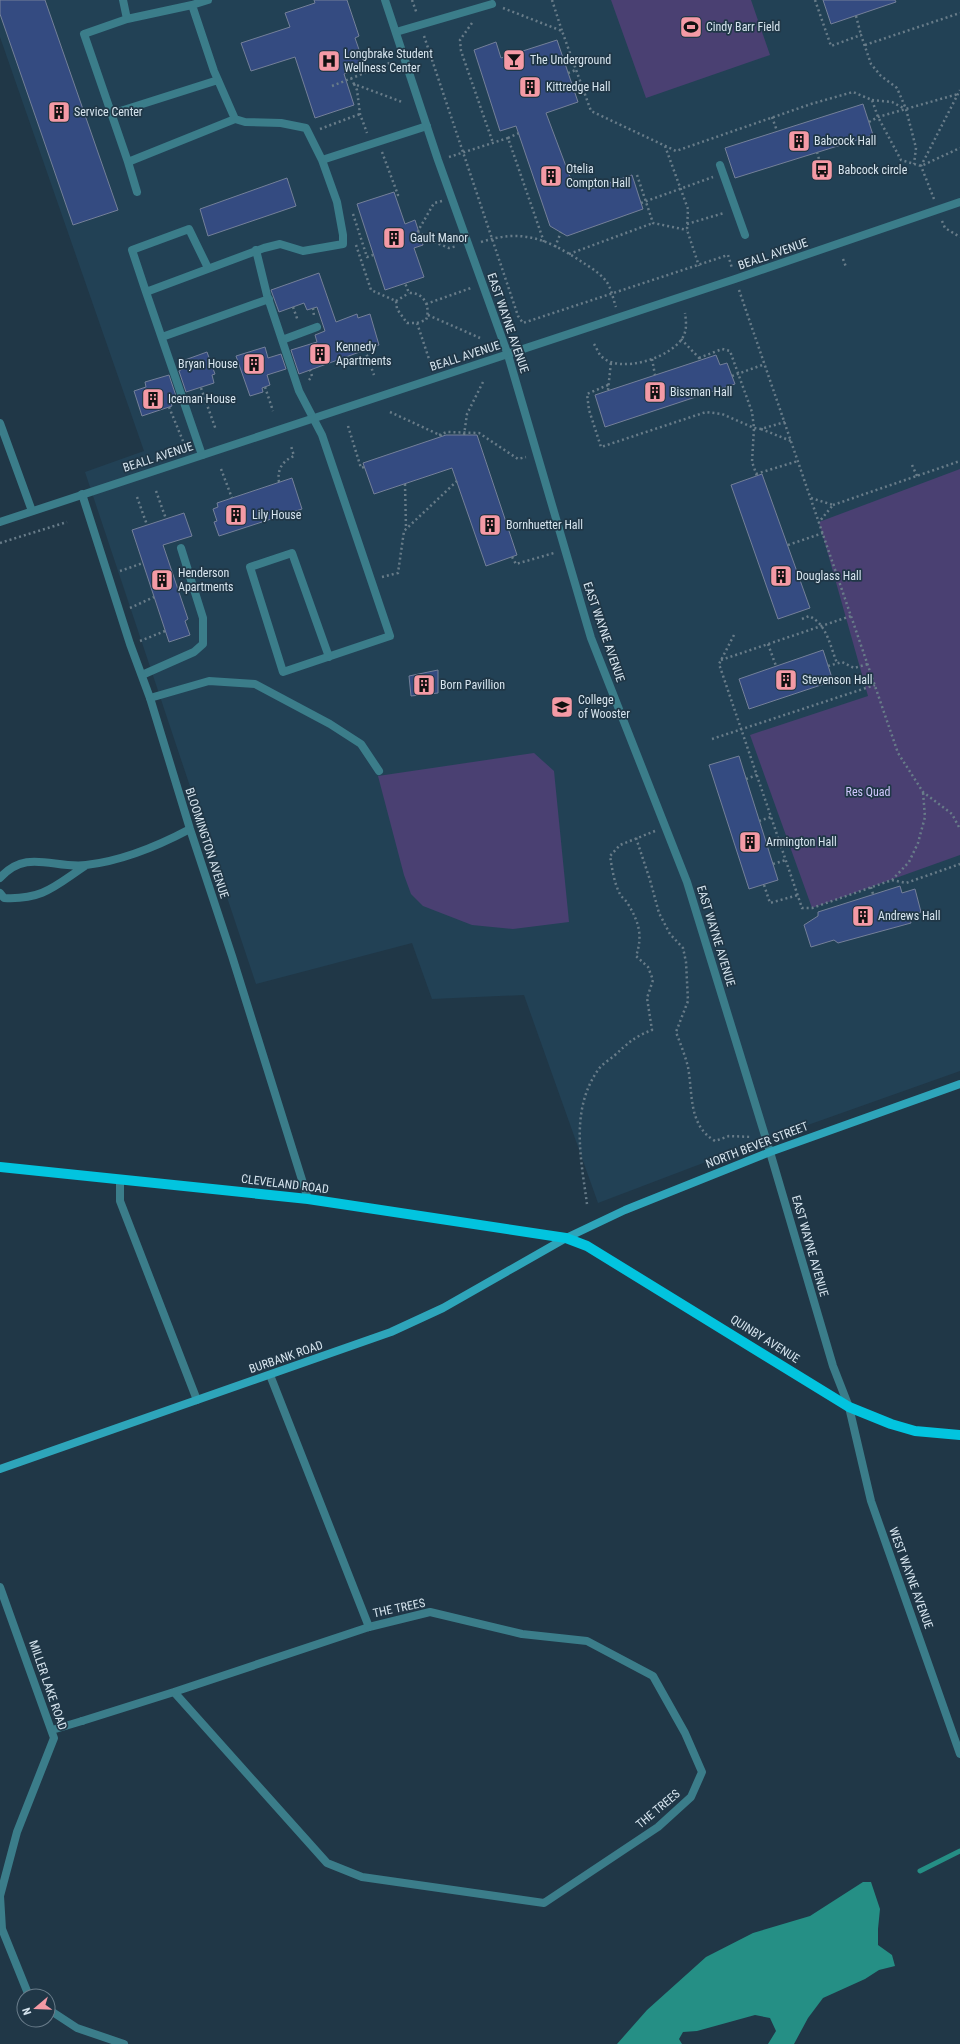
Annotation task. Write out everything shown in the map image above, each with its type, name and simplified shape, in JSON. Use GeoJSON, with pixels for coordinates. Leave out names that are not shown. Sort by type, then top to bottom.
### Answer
{"type":"FeatureCollection","features":[{"type":"Feature","properties":{"kind":"main road","name":"NORTH BEVER STREET"},"geometry":{"type":"LineString","coordinates":[[566,1238],[625,1210],[770,1152],[960,1084]]}},
{"type":"Feature","properties":{"kind":"main road","name":"CLEVELAND ROAD"},"geometry":{"type":"LineString","coordinates":[[0,1167],[308,1199],[566,1238]]}},
{"type":"Feature","properties":{"kind":"main road","name":"BURBANK ROAD"},"geometry":{"type":"LineString","coordinates":[[0,1469],[390,1332],[444,1308],[566,1238]]}},
{"type":"Feature","properties":{"kind":"main road","name":"QUINBY AVENUE"},"geometry":{"type":"LineString","coordinates":[[566,1238],[588,1246],[849,1407],[891,1424],[915,1431],[960,1435]]}},
{"type":"Feature","properties":{"kind":"street"},"geometry":{"type":"LineString","coordinates":[[122,0],[127,19]]}},
{"type":"Feature","properties":{"kind":"street"},"geometry":{"type":"LineString","coordinates":[[137,192],[84,34],[127,19],[192,5],[208,0]]}},
{"type":"Feature","properties":{"kind":"street","name":"EAST WAYNE AVENUE"},"geometry":{"type":"LineString","coordinates":[[385,0],[438,160],[508,355],[591,638],[687,882],[770,1152],[833,1366],[849,1407]]}},
{"type":"Feature","properties":{"kind":"street"},"geometry":{"type":"LineString","coordinates":[[396,32],[492,4]]}},
{"type":"Feature","properties":{"kind":"street"},"geometry":{"type":"LineString","coordinates":[[146,292],[256,250],[280,244],[302,251],[343,244],[343,235],[337,202],[322,160],[306,128],[281,123],[245,122],[235,118],[218,80],[192,5]]}},
{"type":"Feature","properties":{"kind":"street"},"geometry":{"type":"LineString","coordinates":[[111,114],[218,80]]}},
{"type":"Feature","properties":{"kind":"street"},"geometry":{"type":"LineString","coordinates":[[128,162],[235,118]]}},
{"type":"Feature","properties":{"kind":"street"},"geometry":{"type":"LineString","coordinates":[[322,160],[427,126]]}},
{"type":"Feature","properties":{"kind":"street"},"geometry":{"type":"LineString","coordinates":[[720,165],[745,235]]}},
{"type":"Feature","properties":{"kind":"street","name":"BEALL AVENUE"},"geometry":{"type":"LineString","coordinates":[[0,522],[312,418],[508,355],[530,345],[735,279],[960,202]]}},
{"type":"Feature","properties":{"kind":"street"},"geometry":{"type":"LineString","coordinates":[[202,455],[132,250],[189,229],[208,268]]}},
{"type":"Feature","properties":{"kind":"street"},"geometry":{"type":"LineString","coordinates":[[256,250],[268,299],[299,391],[322,435],[390,636],[328,657],[283,672],[250,567],[292,553],[328,657]]}},
{"type":"Feature","properties":{"kind":"street"},"geometry":{"type":"LineString","coordinates":[[162,337],[268,299]]}},
{"type":"Feature","properties":{"kind":"street"},"geometry":{"type":"LineString","coordinates":[[282,340],[317,327]]}},
{"type":"Feature","properties":{"kind":"street"},"geometry":{"type":"LineString","coordinates":[[0,423],[32,511]]}},
{"type":"Feature","properties":{"kind":"street","name":"BLOOMINGTON AVENUE"},"geometry":{"type":"LineString","coordinates":[[82,494],[130,644],[150,698],[190,829],[232,956],[308,1199]]}},
{"type":"Feature","properties":{"kind":"street"},"geometry":{"type":"LineString","coordinates":[[142,675],[188,656],[203,644],[203,618],[181,548]]}},
{"type":"Feature","properties":{"kind":"street"},"geometry":{"type":"LineString","coordinates":[[150,698],[210,681],[254,684],[330,724],[361,744],[379,771]]}},
{"type":"Feature","properties":{"kind":"street"},"geometry":{"type":"LineString","coordinates":[[0,878],[7,870],[38,860],[63,865],[85,866],[122,858],[169,840],[190,829]]}},
{"type":"Feature","properties":{"kind":"street"},"geometry":{"type":"LineString","coordinates":[[0,893],[4,898],[23,899],[46,893],[85,866]]}},
{"type":"Feature","properties":{"kind":"street"},"geometry":{"type":"LineString","coordinates":[[120,1179],[120,1201],[197,1400]]}},
{"type":"Feature","properties":{"kind":"street"},"geometry":{"type":"LineString","coordinates":[[270,1375],[369,1627]]}},
{"type":"Feature","properties":{"kind":"street","name":"WEST WAYNE AVENUE"},"geometry":{"type":"LineString","coordinates":[[849,1407],[871,1501],[960,1754]]}},
{"type":"Feature","properties":{"kind":"street","name":"MILLER LAKE ROAD"},"geometry":{"type":"LineString","coordinates":[[0,1587],[54,1738],[17,1832],[0,1896],[2,1929],[26,1988]]}},
{"type":"Feature","properties":{"kind":"street","name":"THE TREES"},"geometry":{"type":"LineString","coordinates":[[52,1730],[174,1692],[369,1627],[430,1612],[522,1634],[588,1641],[653,1676],[685,1732],[702,1772],[691,1797],[658,1827],[544,1903],[362,1877],[327,1863],[174,1692]]}},
{"type":"Feature","properties":{"kind":"street"},"geometry":{"type":"LineString","coordinates":[[56,2014],[77,2028],[124,2044]]}},
{"type":"Feature","properties":{"kind":"path"},"geometry":{"type":"LineString","coordinates":[[412,0],[518,316],[523,324],[728,256],[898,753],[923,792],[952,814],[960,829]]}},
{"type":"Feature","properties":{"kind":"path"},"geometry":{"type":"LineString","coordinates":[[552,0],[591,110],[676,151],[772,117],[853,92],[872,100],[892,102],[906,109]]}},
{"type":"Feature","properties":{"kind":"path"},"geometry":{"type":"LineString","coordinates":[[815,0],[830,46],[861,35]]}},
{"type":"Feature","properties":{"kind":"path"},"geometry":{"type":"LineString","coordinates":[[493,143],[462,51],[460,40],[467,28],[492,4],[562,31]]}},
{"type":"Feature","properties":{"kind":"path"},"geometry":{"type":"LineString","coordinates":[[865,45],[960,13]]}},
{"type":"Feature","properties":{"kind":"path"},"geometry":{"type":"LineString","coordinates":[[856,16],[871,64],[881,76],[897,88],[906,109],[916,148],[914,164]]}},
{"type":"Feature","properties":{"kind":"path"},"geometry":{"type":"LineString","coordinates":[[332,86],[404,58]]}},
{"type":"Feature","properties":{"kind":"path"},"geometry":{"type":"LineString","coordinates":[[568,73],[576,70]]}},
{"type":"Feature","properties":{"kind":"path"},"geometry":{"type":"LineString","coordinates":[[351,78],[354,84],[402,102]]}},
{"type":"Feature","properties":{"kind":"path"},"geometry":{"type":"LineString","coordinates":[[921,166],[960,90]]}},
{"type":"Feature","properties":{"kind":"path"},"geometry":{"type":"LineString","coordinates":[[869,122],[959,93]]}},
{"type":"Feature","properties":{"kind":"path"},"geometry":{"type":"LineString","coordinates":[[872,100],[878,118],[901,160],[921,166],[960,148]]}},
{"type":"Feature","properties":{"kind":"path"},"geometry":{"type":"LineString","coordinates":[[309,133],[360,114]]}},
{"type":"Feature","properties":{"kind":"path"},"geometry":{"type":"LineString","coordinates":[[772,117],[777,131]]}},
{"type":"Feature","properties":{"kind":"path"},"geometry":{"type":"LineString","coordinates":[[438,160],[493,143],[519,133]]}},
{"type":"Feature","properties":{"kind":"path"},"geometry":{"type":"LineString","coordinates":[[508,138],[545,242]]}},
{"type":"Feature","properties":{"kind":"path"},"geometry":{"type":"LineString","coordinates":[[665,146],[688,209],[688,230],[699,266]]}},
{"type":"Feature","properties":{"kind":"path"},"geometry":{"type":"LineString","coordinates":[[817,152],[822,170]]}},
{"type":"Feature","properties":{"kind":"path"},"geometry":{"type":"LineString","coordinates":[[641,203],[723,173]]}},
{"type":"Feature","properties":{"kind":"path"},"geometry":{"type":"LineString","coordinates":[[636,175],[653,223]]}},
{"type":"Feature","properties":{"kind":"path"},"geometry":{"type":"LineString","coordinates":[[452,198],[434,203],[418,231],[429,240],[449,248],[500,236],[518,235],[532,237],[545,242],[569,254],[594,270],[606,281],[619,317]]}},
{"type":"Feature","properties":{"kind":"path"},"geometry":{"type":"LineString","coordinates":[[687,224],[736,209]]}},
{"type":"Feature","properties":{"kind":"path"},"geometry":{"type":"LineString","coordinates":[[346,216],[353,214],[367,257],[373,255]]}},
{"type":"Feature","properties":{"kind":"path"},"geometry":{"type":"LineString","coordinates":[[569,254],[653,223],[688,230]]}},
{"type":"Feature","properties":{"kind":"path"},"geometry":{"type":"LineString","coordinates":[[554,247],[561,232]]}},
{"type":"Feature","properties":{"kind":"path"},"geometry":{"type":"LineString","coordinates":[[354,238],[371,290],[396,301]]}},
{"type":"Feature","properties":{"kind":"path"},"geometry":{"type":"LineString","coordinates":[[843,259],[846,267]]}},
{"type":"Feature","properties":{"kind":"path"},"geometry":{"type":"LineString","coordinates":[[405,283],[409,293]]}},
{"type":"Feature","properties":{"kind":"path"},"geometry":{"type":"LineString","coordinates":[[426,304],[483,284]]}},
{"type":"Feature","properties":{"kind":"path"},"geometry":{"type":"LineString","coordinates":[[409,293],[419,294],[426,304],[428,314],[426,320],[417,323],[407,323],[403,320],[397,309],[396,301],[409,293]]}},
{"type":"Feature","properties":{"kind":"path"},"geometry":{"type":"LineString","coordinates":[[594,344],[600,355],[611,362],[640,363],[652,359],[665,354],[681,339],[686,325],[685,313]]}},
{"type":"Feature","properties":{"kind":"path"},"geometry":{"type":"LineString","coordinates":[[428,314],[480,338]]}},
{"type":"Feature","properties":{"kind":"path"},"geometry":{"type":"LineString","coordinates":[[417,323],[436,378]]}},
{"type":"Feature","properties":{"kind":"path"},"geometry":{"type":"LineString","coordinates":[[681,339],[700,359],[722,349],[730,351],[737,374],[752,412],[754,428],[752,462],[757,475],[798,461]]}},
{"type":"Feature","properties":{"kind":"path"},"geometry":{"type":"LineString","coordinates":[[365,350],[374,375]]}},
{"type":"Feature","properties":{"kind":"path"},"geometry":{"type":"LineString","coordinates":[[652,359],[656,375]]}},
{"type":"Feature","properties":{"kind":"path"},"geometry":{"type":"LineString","coordinates":[[608,390],[611,362]]}},
{"type":"Feature","properties":{"kind":"path"},"geometry":{"type":"LineString","coordinates":[[732,376],[765,364]]}},
{"type":"Feature","properties":{"kind":"path"},"geometry":{"type":"LineString","coordinates":[[464,434],[467,414],[483,382]]}},
{"type":"Feature","properties":{"kind":"path"},"geometry":{"type":"LineString","coordinates":[[608,385],[587,394],[589,410],[601,447],[706,412],[722,414],[754,428],[761,429],[791,441]]}},
{"type":"Feature","properties":{"kind":"path"},"geometry":{"type":"LineString","coordinates":[[265,387],[273,411]]}},
{"type":"Feature","properties":{"kind":"path"},"geometry":{"type":"LineString","coordinates":[[201,388],[216,430]]}},
{"type":"Feature","properties":{"kind":"path"},"geometry":{"type":"LineString","coordinates":[[169,407],[183,442]]}},
{"type":"Feature","properties":{"kind":"path"},"geometry":{"type":"LineString","coordinates":[[390,412],[441,436],[447,432],[464,434],[479,433],[518,459],[536,454]]}},
{"type":"Feature","properties":{"kind":"path"},"geometry":{"type":"LineString","coordinates":[[761,429],[785,422]]}},
{"type":"Feature","properties":{"kind":"path"},"geometry":{"type":"LineString","coordinates":[[348,426],[361,468],[364,467]]}},
{"type":"Feature","properties":{"kind":"path"},"geometry":{"type":"LineString","coordinates":[[279,482],[280,469],[288,459],[294,456],[291,446]]}},
{"type":"Feature","properties":{"kind":"path"},"geometry":{"type":"LineString","coordinates":[[819,522],[833,505],[960,461]]}},
{"type":"Feature","properties":{"kind":"path"},"geometry":{"type":"LineString","coordinates":[[912,465],[917,476]]}},
{"type":"Feature","properties":{"kind":"path"},"geometry":{"type":"LineString","coordinates":[[221,469],[232,498]]}},
{"type":"Feature","properties":{"kind":"path"},"geometry":{"type":"LineString","coordinates":[[371,579],[398,573],[404,531],[457,481]]}},
{"type":"Feature","properties":{"kind":"path"},"geometry":{"type":"LineString","coordinates":[[405,484],[406,529]]}},
{"type":"Feature","properties":{"kind":"path"},"geometry":{"type":"LineString","coordinates":[[156,491],[166,519]]}},
{"type":"Feature","properties":{"kind":"path"},"geometry":{"type":"LineString","coordinates":[[137,497],[147,525]]}},
{"type":"Feature","properties":{"kind":"path"},"geometry":{"type":"LineString","coordinates":[[810,498],[833,505]]}},
{"type":"Feature","properties":{"kind":"path"},"geometry":{"type":"LineString","coordinates":[[0,543],[67,522]]}},
{"type":"Feature","properties":{"kind":"path"},"geometry":{"type":"LineString","coordinates":[[788,545],[822,533]]}},
{"type":"Feature","properties":{"kind":"path"},"geometry":{"type":"LineString","coordinates":[[512,557],[516,564],[564,549]]}},
{"type":"Feature","properties":{"kind":"path"},"geometry":{"type":"LineString","coordinates":[[108,575],[142,563]]}},
{"type":"Feature","properties":{"kind":"path"},"geometry":{"type":"LineString","coordinates":[[120,612],[154,597]]}},
{"type":"Feature","properties":{"kind":"path"},"geometry":{"type":"LineString","coordinates":[[802,619],[808,616],[816,619],[823,626],[837,663]]}},
{"type":"Feature","properties":{"kind":"path"},"geometry":{"type":"LineString","coordinates":[[721,660],[851,616]]}},
{"type":"Feature","properties":{"kind":"path"},"geometry":{"type":"LineString","coordinates":[[130,644],[165,631]]}},
{"type":"Feature","properties":{"kind":"path"},"geometry":{"type":"LineString","coordinates":[[734,635],[719,664],[802,908],[812,908],[892,880],[909,862],[918,843],[925,817],[923,792]]}},
{"type":"Feature","properties":{"kind":"path"},"geometry":{"type":"LineString","coordinates":[[768,644],[776,666]]}},
{"type":"Feature","properties":{"kind":"path"},"geometry":{"type":"LineString","coordinates":[[828,666],[842,662],[854,668],[868,664]]}},
{"type":"Feature","properties":{"kind":"path"},"geometry":{"type":"LineString","coordinates":[[712,739],[875,685]]}},
{"type":"Feature","properties":{"kind":"path"},"geometry":{"type":"LineString","coordinates":[[746,779],[757,775]]}},
{"type":"Feature","properties":{"kind":"path"},"geometry":{"type":"LineString","coordinates":[[759,821],[771,817]]}},
{"type":"Feature","properties":{"kind":"path"},"geometry":{"type":"LineString","coordinates":[[587,1204],[580,1129],[580,1114],[585,1095],[598,1069],[634,1038],[652,1030],[647,998],[653,980],[648,967],[636,956],[641,942],[636,919],[627,902],[620,894],[614,876],[610,856],[620,845],[665,827]]}},
{"type":"Feature","properties":{"kind":"path"},"geometry":{"type":"LineString","coordinates":[[636,838],[659,913],[670,934],[682,948],[686,962],[688,1001],[676,1032],[687,1064],[692,1089],[691,1103],[695,1118],[706,1136],[715,1141],[729,1136],[753,1137]]}},
{"type":"Feature","properties":{"kind":"path"},"geometry":{"type":"LineString","coordinates":[[773,864],[786,860]]}},
{"type":"Feature","properties":{"kind":"path"},"geometry":{"type":"LineString","coordinates":[[892,880],[906,883],[960,864]]}},
{"type":"Feature","properties":{"kind":"path"},"geometry":{"type":"LineString","coordinates":[[764,884],[770,903],[798,895]]}},
{"type":"Feature","properties":{"kind":"path"},"geometry":{"type":"LineString","coordinates":[[871,887],[873,894]]}},
{"type":"Feature","properties":{"kind":"shaded area","name":"College of Wooster"},"geometry":{"type":"Polygon","coordinates":[[[0,0],[960,0],[960,1071],[740,1149],[598,1203],[524,995],[432,999],[412,943],[256,984],[85,472],[144,451],[0,37],[0,0]]]}},
{"type":"Feature","properties":{"kind":"shaded area"},"geometry":{"type":"Polygon","coordinates":[[[863,1882],[871,1882],[880,1909],[878,1945],[892,1955],[895,1966],[879,1970],[865,1979],[823,1998],[808,2018],[794,2044],[768,2044],[776,2031],[770,2018],[755,2015],[697,2031],[683,2032],[679,2039],[682,2044],[617,2044],[647,2010],[706,1957],[753,1933],[810,1916],[863,1882]]]}},
{"type":"Feature","properties":{"kind":"green space","name":"Cindy Barr Field"},"geometry":{"type":"Polygon","coordinates":[[[611,0],[751,0],[770,55],[646,98],[611,0]]]}},
{"type":"Feature","properties":{"kind":"green space","name":"Res Quad"},"geometry":{"type":"Polygon","coordinates":[[[960,469],[960,855],[812,908],[750,735],[868,696],[819,522],[960,469]]]}},
{"type":"Feature","properties":{"kind":"green space"},"geometry":{"type":"Polygon","coordinates":[[[534,753],[554,771],[569,922],[513,929],[472,925],[423,906],[411,894],[404,875],[378,776],[534,753]]]}},
{"type":"Feature","properties":{"kind":"building","name":"Service Center"},"geometry":{"type":"Polygon","coordinates":[[[0,0],[45,0],[118,210],[73,225],[0,14],[0,0]]]}},
{"type":"Feature","properties":{"kind":"building","name":"Longbrake Student Wellness Center"},"geometry":{"type":"Polygon","coordinates":[[[314,0],[347,0],[359,36],[355,38],[365,67],[344,74],[354,105],[315,118],[295,57],[251,71],[241,43],[290,27],[285,13],[315,3],[314,0]]]}},
{"type":"Feature","properties":{"kind":"building"},"geometry":{"type":"Polygon","coordinates":[[[823,0],[895,0],[896,2],[831,24],[823,0]]]}},
{"type":"Feature","properties":{"kind":"building"},"geometry":{"type":"Polygon","coordinates":[[[557,40],[578,102],[546,113],[570,177],[591,189],[632,175],[643,209],[567,236],[550,226],[516,126],[500,131],[474,50],[496,42],[501,58],[557,40]]]}},
{"type":"Feature","properties":{"kind":"building","name":"Babcock Hall"},"geometry":{"type":"Polygon","coordinates":[[[863,104],[873,135],[735,178],[725,148],[863,104]]]}},
{"type":"Feature","properties":{"kind":"building"},"geometry":{"type":"Polygon","coordinates":[[[287,178],[296,206],[208,236],[200,209],[287,178]]]}},
{"type":"Feature","properties":{"kind":"building","name":"Gault Manor"},"geometry":{"type":"Polygon","coordinates":[[[394,192],[405,224],[415,220],[423,245],[414,248],[424,277],[385,290],[357,204],[394,192]]]}},
{"type":"Feature","properties":{"kind":"building"},"geometry":{"type":"Polygon","coordinates":[[[319,273],[336,322],[357,314],[358,318],[370,314],[379,345],[299,374],[291,350],[317,342],[315,335],[325,331],[317,307],[307,310],[304,303],[279,312],[271,290],[319,273]]]}},
{"type":"Feature","properties":{"kind":"building","name":"Bryan House"},"geometry":{"type":"Polygon","coordinates":[[[265,347],[268,358],[281,354],[286,369],[267,375],[270,385],[262,388],[263,392],[250,396],[236,356],[265,347]]]}},
{"type":"Feature","properties":{"kind":"building"},"geometry":{"type":"Polygon","coordinates":[[[207,352],[215,374],[212,375],[214,383],[186,392],[179,371],[184,368],[182,361],[207,352]]]}},
{"type":"Feature","properties":{"kind":"building","name":"Bissman Hall"},"geometry":{"type":"Polygon","coordinates":[[[716,355],[720,365],[727,363],[735,384],[605,427],[595,395],[716,355]]]}},
{"type":"Feature","properties":{"kind":"building","name":"Iceman House"},"geometry":{"type":"Polygon","coordinates":[[[169,375],[176,396],[169,398],[172,406],[142,416],[134,391],[146,387],[145,382],[169,375]]]}},
{"type":"Feature","properties":{"kind":"building","name":"Bornhuetter Hall"},"geometry":{"type":"Polygon","coordinates":[[[446,435],[477,435],[517,555],[486,566],[452,468],[374,494],[363,463],[446,435]]]}},
{"type":"Feature","properties":{"kind":"building","name":"Douglass Hall"},"geometry":{"type":"Polygon","coordinates":[[[762,474],[810,608],[778,619],[731,485],[762,474]]]}},
{"type":"Feature","properties":{"kind":"building"},"geometry":{"type":"Polygon","coordinates":[[[292,478],[302,509],[219,536],[214,522],[217,521],[213,509],[218,507],[217,503],[292,478]]]}},
{"type":"Feature","properties":{"kind":"building","name":"Henderson Apartments"},"geometry":{"type":"Polygon","coordinates":[[[184,513],[192,536],[163,545],[188,619],[185,621],[190,635],[169,642],[132,530],[184,513]]]}},
{"type":"Feature","properties":{"kind":"building","name":"Stevenson Hall"},"geometry":{"type":"Polygon","coordinates":[[[823,650],[833,681],[749,709],[739,679],[823,650]]]}},
{"type":"Feature","properties":{"kind":"building","name":"Born Pavillion"},"geometry":{"type":"Polygon","coordinates":[[[438,670],[438,693],[411,696],[409,676],[438,670]]]}},
{"type":"Feature","properties":{"kind":"building","name":"Armington Hall"},"geometry":{"type":"Polygon","coordinates":[[[739,756],[778,880],[749,889],[709,765],[739,756]]]}},
{"type":"Feature","properties":{"kind":"building","name":"Andrews Hall"},"geometry":{"type":"Polygon","coordinates":[[[900,886],[902,893],[915,889],[921,912],[909,916],[911,923],[838,943],[834,940],[811,947],[804,925],[818,916],[818,912],[900,886]]]}},
{"type":"Feature","properties":{"kind":"waterway"},"geometry":{"type":"LineString","coordinates":[[920,1871],[960,1851]]}},
{"type":"Feature","properties":{"kind":"place","name":"Cindy Barr Field"},"geometry":{"type":"Point","coordinates":[691,27]}},
{"type":"Feature","properties":{"kind":"place","name":"The Underground"},"geometry":{"type":"Point","coordinates":[514,60]}},
{"type":"Feature","properties":{"kind":"place","name":"Longbrake Student Wellness Center"},"geometry":{"type":"Point","coordinates":[329,61]}},
{"type":"Feature","properties":{"kind":"place","name":"Kittredge Hall"},"geometry":{"type":"Point","coordinates":[530,87]}},
{"type":"Feature","properties":{"kind":"place","name":"Service Center"},"geometry":{"type":"Point","coordinates":[59,112]}},
{"type":"Feature","properties":{"kind":"place","name":"Babcock Hall"},"geometry":{"type":"Point","coordinates":[799,141]}},
{"type":"Feature","properties":{"kind":"place","name":"Babcock circle"},"geometry":{"type":"Point","coordinates":[822,170]}},
{"type":"Feature","properties":{"kind":"place","name":"Otelia Compton Hall"},"geometry":{"type":"Point","coordinates":[551,176]}},
{"type":"Feature","properties":{"kind":"place","name":"Gault Manor"},"geometry":{"type":"Point","coordinates":[394,238]}},
{"type":"Feature","properties":{"kind":"place","name":"Kennedy Apartments"},"geometry":{"type":"Point","coordinates":[320,354]}},
{"type":"Feature","properties":{"kind":"place","name":"Bryan House"},"geometry":{"type":"Point","coordinates":[254,364]}},
{"type":"Feature","properties":{"kind":"place","name":"Bissman Hall"},"geometry":{"type":"Point","coordinates":[655,392]}},
{"type":"Feature","properties":{"kind":"place","name":"Iceman House"},"geometry":{"type":"Point","coordinates":[153,399]}},
{"type":"Feature","properties":{"kind":"place","name":"Lily House"},"geometry":{"type":"Point","coordinates":[236,515]}},
{"type":"Feature","properties":{"kind":"place","name":"Bornhuetter Hall"},"geometry":{"type":"Point","coordinates":[490,525]}},
{"type":"Feature","properties":{"kind":"place","name":"Douglass Hall"},"geometry":{"type":"Point","coordinates":[781,576]}},
{"type":"Feature","properties":{"kind":"place","name":"Henderson Apartments"},"geometry":{"type":"Point","coordinates":[162,580]}},
{"type":"Feature","properties":{"kind":"place","name":"Stevenson Hall"},"geometry":{"type":"Point","coordinates":[786,680]}},
{"type":"Feature","properties":{"kind":"place","name":"Born Pavillion"},"geometry":{"type":"Point","coordinates":[424,685]}},
{"type":"Feature","properties":{"kind":"place","name":"College of Wooster"},"geometry":{"type":"Point","coordinates":[562,707]}},
{"type":"Feature","properties":{"kind":"place","name":"Armington Hall"},"geometry":{"type":"Point","coordinates":[750,842]}},
{"type":"Feature","properties":{"kind":"place","name":"Andrews Hall"},"geometry":{"type":"Point","coordinates":[863,916]}}]}
